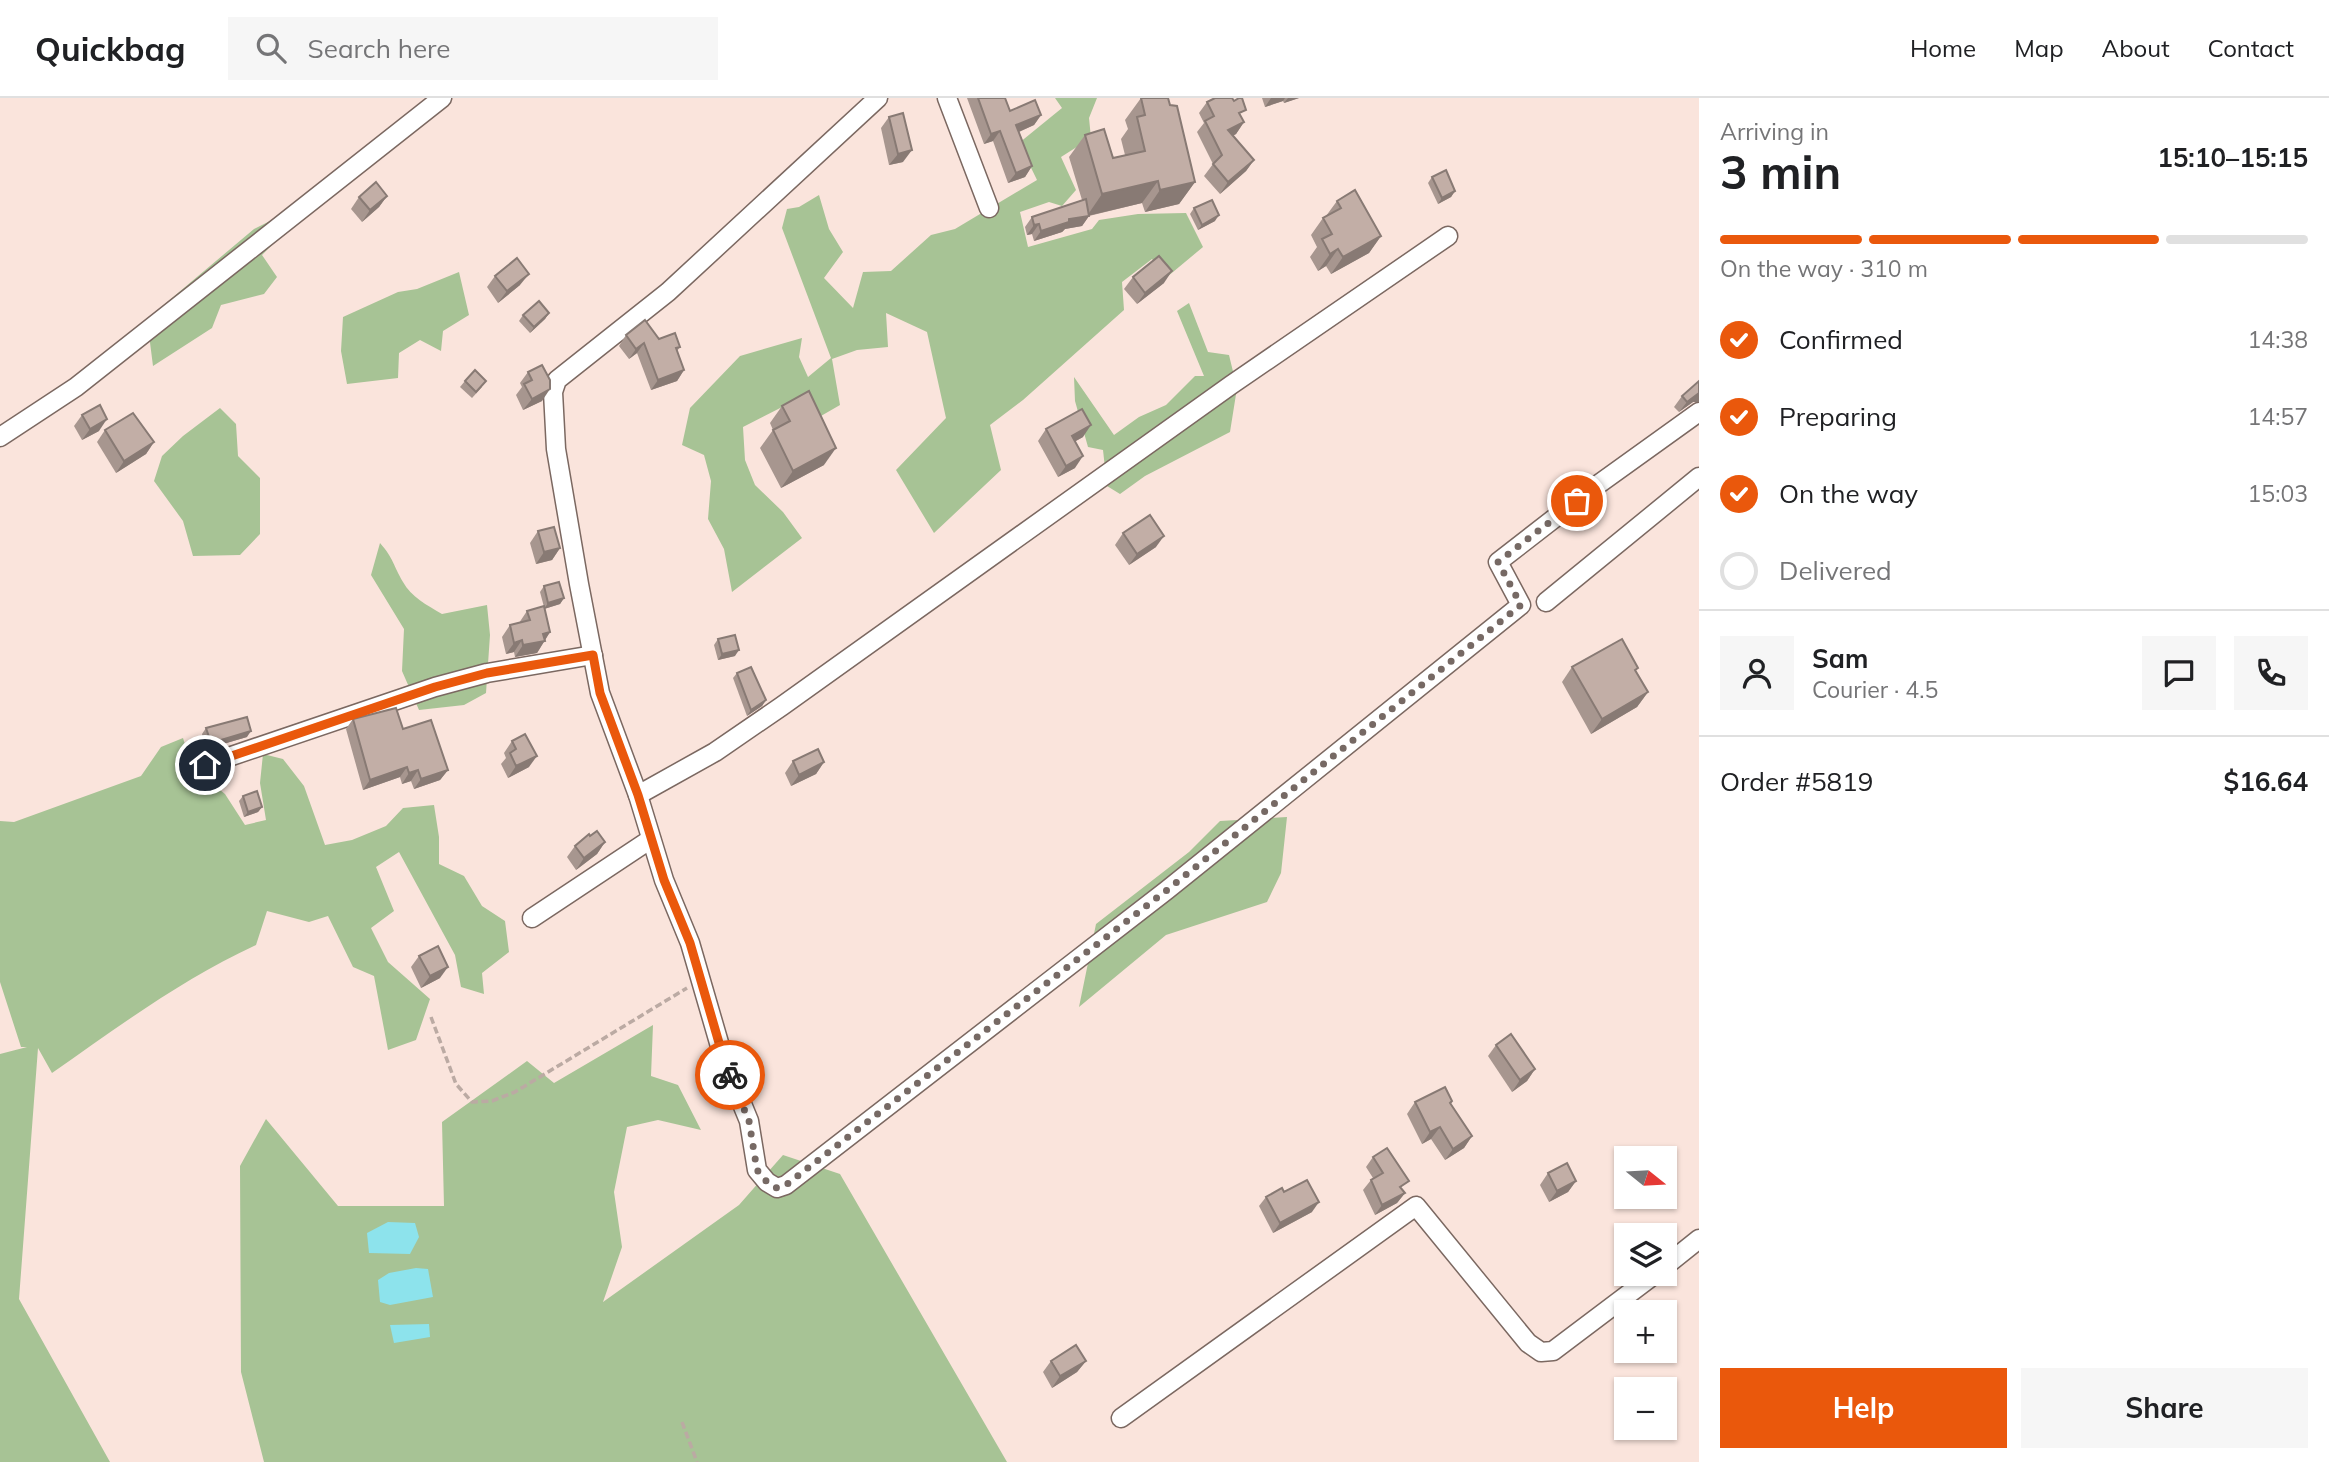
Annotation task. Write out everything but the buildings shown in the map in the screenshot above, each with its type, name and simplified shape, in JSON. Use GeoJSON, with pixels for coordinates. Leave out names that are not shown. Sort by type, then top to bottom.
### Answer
{"type":"FeatureCollection","features":[{"type":"Feature","properties":{"kind":"street"},"geometry":{"type":"LineString","coordinates":[[0,437],[76,387],[442,98]]}},
{"type":"Feature","properties":{"kind":"street"},"geometry":{"type":"LineString","coordinates":[[878,98],[668,292],[557,380],[553,392],[556,449],[600,693],[638,795],[664,880],[690,943],[724,1060],[749,1121],[757,1170],[767,1182],[777,1188],[786,1185],[1167,890],[1521,605],[1498,562],[1596,486],[1699,412]]}},
{"type":"Feature","properties":{"kind":"street"},"geometry":{"type":"LineString","coordinates":[[947,98],[989,208]]}},
{"type":"Feature","properties":{"kind":"street"},"geometry":{"type":"LineString","coordinates":[[638,795],[715,751],[782,706],[1231,385],[1448,236]]}},
{"type":"Feature","properties":{"kind":"street"},"geometry":{"type":"LineString","coordinates":[[1546,601],[1699,477]]}},
{"type":"Feature","properties":{"kind":"street"},"geometry":{"type":"LineString","coordinates":[[205,765],[435,687],[487,673],[593,655]]}},
{"type":"Feature","properties":{"kind":"street"},"geometry":{"type":"LineString","coordinates":[[532,918],[651,839]]}},
{"type":"Feature","properties":{"kind":"street"},"geometry":{"type":"LineString","coordinates":[[1121,1418],[1416,1206],[1528,1343],[1541,1352],[1553,1351],[1639,1286]]}},
{"type":"Feature","properties":{"kind":"street"},"geometry":{"type":"LineString","coordinates":[[1677,1257],[1699,1239]]}},
{"type":"Feature","properties":{"kind":"path"},"geometry":{"type":"LineString","coordinates":[[430,1017],[456,1084],[472,1102],[492,1101],[515,1092],[701,980]]}},
{"type":"Feature","properties":{"kind":"path"},"geometry":{"type":"LineString","coordinates":[[682,1422],[697,1462]]}},
{"type":"Feature","properties":{"kind":"green space"},"geometry":{"type":"Polygon","coordinates":[[[1055,98],[1097,98],[1089,118],[1091,138],[1061,157],[1076,190],[1062,206],[1049,202],[1020,212],[1028,247],[1092,229],[1099,220],[1138,214],[1186,213],[1203,247],[1167,277],[1152,259],[1122,282],[1124,310],[1023,400],[990,425],[1001,470],[934,533],[896,470],[946,418],[927,332],[886,313],[888,347],[857,350],[832,359],[840,405],[814,420],[792,402],[743,427],[745,460],[755,485],[783,512],[802,538],[732,592],[724,549],[708,519],[711,481],[704,455],[682,445],[690,408],[740,356],[802,338],[799,357],[808,377],[831,358],[782,228],[787,209],[799,207],[819,195],[829,229],[843,252],[824,278],[853,308],[863,272],[891,271],[931,235],[955,229],[1037,180],[1019,143],[1062,108],[1055,98]]]}},
{"type":"Feature","properties":{"kind":"green space"},"geometry":{"type":"Polygon","coordinates":[[[274,219],[283,234],[262,255],[277,277],[264,294],[221,305],[212,328],[153,366],[147,319],[254,229],[274,219]]]}},
{"type":"Feature","properties":{"kind":"green space"},"geometry":{"type":"Polygon","coordinates":[[[459,272],[469,315],[443,331],[441,351],[420,340],[399,353],[398,378],[347,384],[341,351],[343,317],[398,292],[417,289],[459,272]]]}},
{"type":"Feature","properties":{"kind":"green space"},"geometry":{"type":"Polygon","coordinates":[[[1189,303],[1208,352],[1229,355],[1237,388],[1230,432],[1145,476],[1120,494],[1107,486],[1103,450],[1088,447],[1075,401],[1074,377],[1114,435],[1139,417],[1166,405],[1195,376],[1204,376],[1177,311],[1189,303]]]}},
{"type":"Feature","properties":{"kind":"green space"},"geometry":{"type":"Polygon","coordinates":[[[220,408],[236,424],[238,456],[260,478],[260,534],[240,555],[193,556],[183,521],[154,481],[162,456],[220,408]]]}},
{"type":"Feature","properties":{"kind":"green space"},"geometry":{"type":"Polygon","coordinates":[[[380,543],[410,592],[442,614],[487,605],[490,635],[486,693],[464,705],[419,710],[402,671],[404,629],[371,575],[380,543]]]}},
{"type":"Feature","properties":{"kind":"green space"},"geometry":{"type":"Polygon","coordinates":[[[183,738],[192,767],[225,794],[245,825],[266,820],[260,783],[263,754],[283,759],[304,786],[325,845],[352,840],[386,826],[403,808],[434,805],[439,837],[439,864],[464,876],[482,906],[505,921],[509,952],[482,973],[484,994],[461,987],[455,955],[399,852],[376,867],[394,911],[371,928],[388,962],[430,999],[416,1040],[388,1050],[374,976],[353,967],[328,916],[309,922],[267,911],[256,945],[176,988],[52,1073],[38,1048],[19,1299],[110,1462],[0,1462],[0,1054],[27,1047],[21,1047],[0,982],[0,821],[14,822],[141,776],[161,747],[183,738]]]}},
{"type":"Feature","properties":{"kind":"green space"},"geometry":{"type":"Polygon","coordinates":[[[1287,817],[1281,873],[1267,902],[1166,935],[1079,1007],[1096,924],[1189,852],[1220,821],[1287,817]]]}},
{"type":"Feature","properties":{"kind":"green space"},"geometry":{"type":"Polygon","coordinates":[[[653,1025],[651,1076],[678,1085],[701,1130],[658,1120],[627,1127],[614,1192],[622,1247],[603,1302],[739,1205],[783,1155],[840,1174],[1007,1462],[264,1462],[241,1372],[240,1166],[266,1119],[338,1206],[444,1206],[442,1122],[527,1061],[554,1083],[653,1025]]]}},
{"type":"Feature","properties":{"kind":"water"},"geometry":{"type":"Polygon","coordinates":[[[388,1222],[415,1223],[419,1237],[410,1254],[369,1253],[367,1233],[388,1222]]]}},
{"type":"Feature","properties":{"kind":"water"},"geometry":{"type":"Polygon","coordinates":[[[416,1268],[428,1269],[433,1297],[390,1305],[380,1302],[378,1280],[389,1273],[416,1268]]]}},
{"type":"Feature","properties":{"kind":"water"},"geometry":{"type":"Polygon","coordinates":[[[429,1324],[430,1337],[394,1343],[390,1325],[429,1324]]]}},
{"type":"Feature","properties":{"kind":"way so far"},"geometry":{"type":"LineString","coordinates":[[730,1075],[749,1121],[757,1170],[767,1182],[777,1188],[786,1185],[1167,890],[1521,605],[1498,562],[1577,501]]}},
{"type":"Feature","properties":{"kind":"route"},"geometry":{"type":"LineString","coordinates":[[205,765],[435,687],[487,673],[593,655],[600,693],[638,795],[664,880],[690,943],[730,1075]]}}]}
